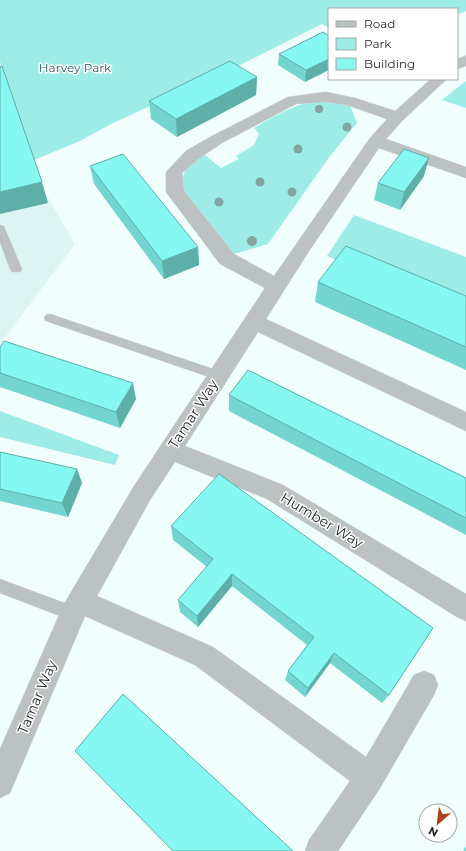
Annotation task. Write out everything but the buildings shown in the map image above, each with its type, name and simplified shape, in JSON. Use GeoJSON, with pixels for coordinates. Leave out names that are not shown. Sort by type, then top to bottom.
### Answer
{"type":"FeatureCollection","features":[{"type":"Feature","properties":{"kind":"street","name":"Tamar Way"},"geometry":{"type":"LineString","coordinates":[[0,783],[77,607],[142,493],[253,321],[376,141],[397,117],[439,80]]}},
{"type":"Feature","properties":{"kind":"street"},"geometry":{"type":"LineString","coordinates":[[277,286],[227,259],[175,192],[174,172],[192,155],[216,140],[293,100],[326,97],[350,101],[397,117]]}},
{"type":"Feature","properties":{"kind":"street"},"geometry":{"type":"LineString","coordinates":[[376,141],[466,173]]}},
{"type":"Feature","properties":{"kind":"street"},"geometry":{"type":"LineString","coordinates":[[253,321],[466,422]]}},
{"type":"Feature","properties":{"kind":"street","name":"Humber Way"},"geometry":{"type":"LineString","coordinates":[[169,450],[275,492],[466,608]]}},
{"type":"Feature","properties":{"kind":"street"},"geometry":{"type":"LineString","coordinates":[[77,607],[204,656],[370,778]]}},
{"type":"Feature","properties":{"kind":"street"},"geometry":{"type":"LineString","coordinates":[[320,851],[370,778],[424,685]]}},
{"type":"Feature","properties":{"kind":"lane"},"geometry":{"type":"LineString","coordinates":[[0,229],[16,269]]}},
{"type":"Feature","properties":{"kind":"lane"},"geometry":{"type":"LineString","coordinates":[[50,318],[218,375]]}},
{"type":"Feature","properties":{"kind":"lane"},"geometry":{"type":"LineString","coordinates":[[0,586],[77,607]]}},
{"type":"Feature","properties":{"kind":"shaded area"},"geometry":{"type":"Polygon","coordinates":[[[0,76],[28,163],[75,244],[0,344],[0,76]]]}},
{"type":"Feature","properties":{"kind":"green space","name":"Harvey Park"},"geometry":{"type":"Polygon","coordinates":[[[0,0],[466,0],[466,11],[458,15],[458,8],[328,8],[328,27],[322,24],[236,67],[113,123],[80,141],[34,160],[0,62],[0,0]]]}},
{"type":"Feature","properties":{"kind":"green space"},"geometry":{"type":"Polygon","coordinates":[[[466,81],[466,108],[442,100],[466,81]]]}},
{"type":"Feature","properties":{"kind":"green space"},"geometry":{"type":"Polygon","coordinates":[[[328,100],[350,105],[357,123],[330,156],[268,244],[234,254],[183,202],[180,183],[186,169],[196,159],[205,155],[221,168],[239,159],[236,156],[254,145],[259,134],[254,128],[290,109],[308,103],[328,100]]]}},
{"type":"Feature","properties":{"kind":"green space"},"geometry":{"type":"Polygon","coordinates":[[[354,215],[466,257],[466,313],[327,256],[354,215]]]}},
{"type":"Feature","properties":{"kind":"green space"},"geometry":{"type":"Polygon","coordinates":[[[0,411],[119,455],[115,465],[0,437],[0,411]]]}}]}
